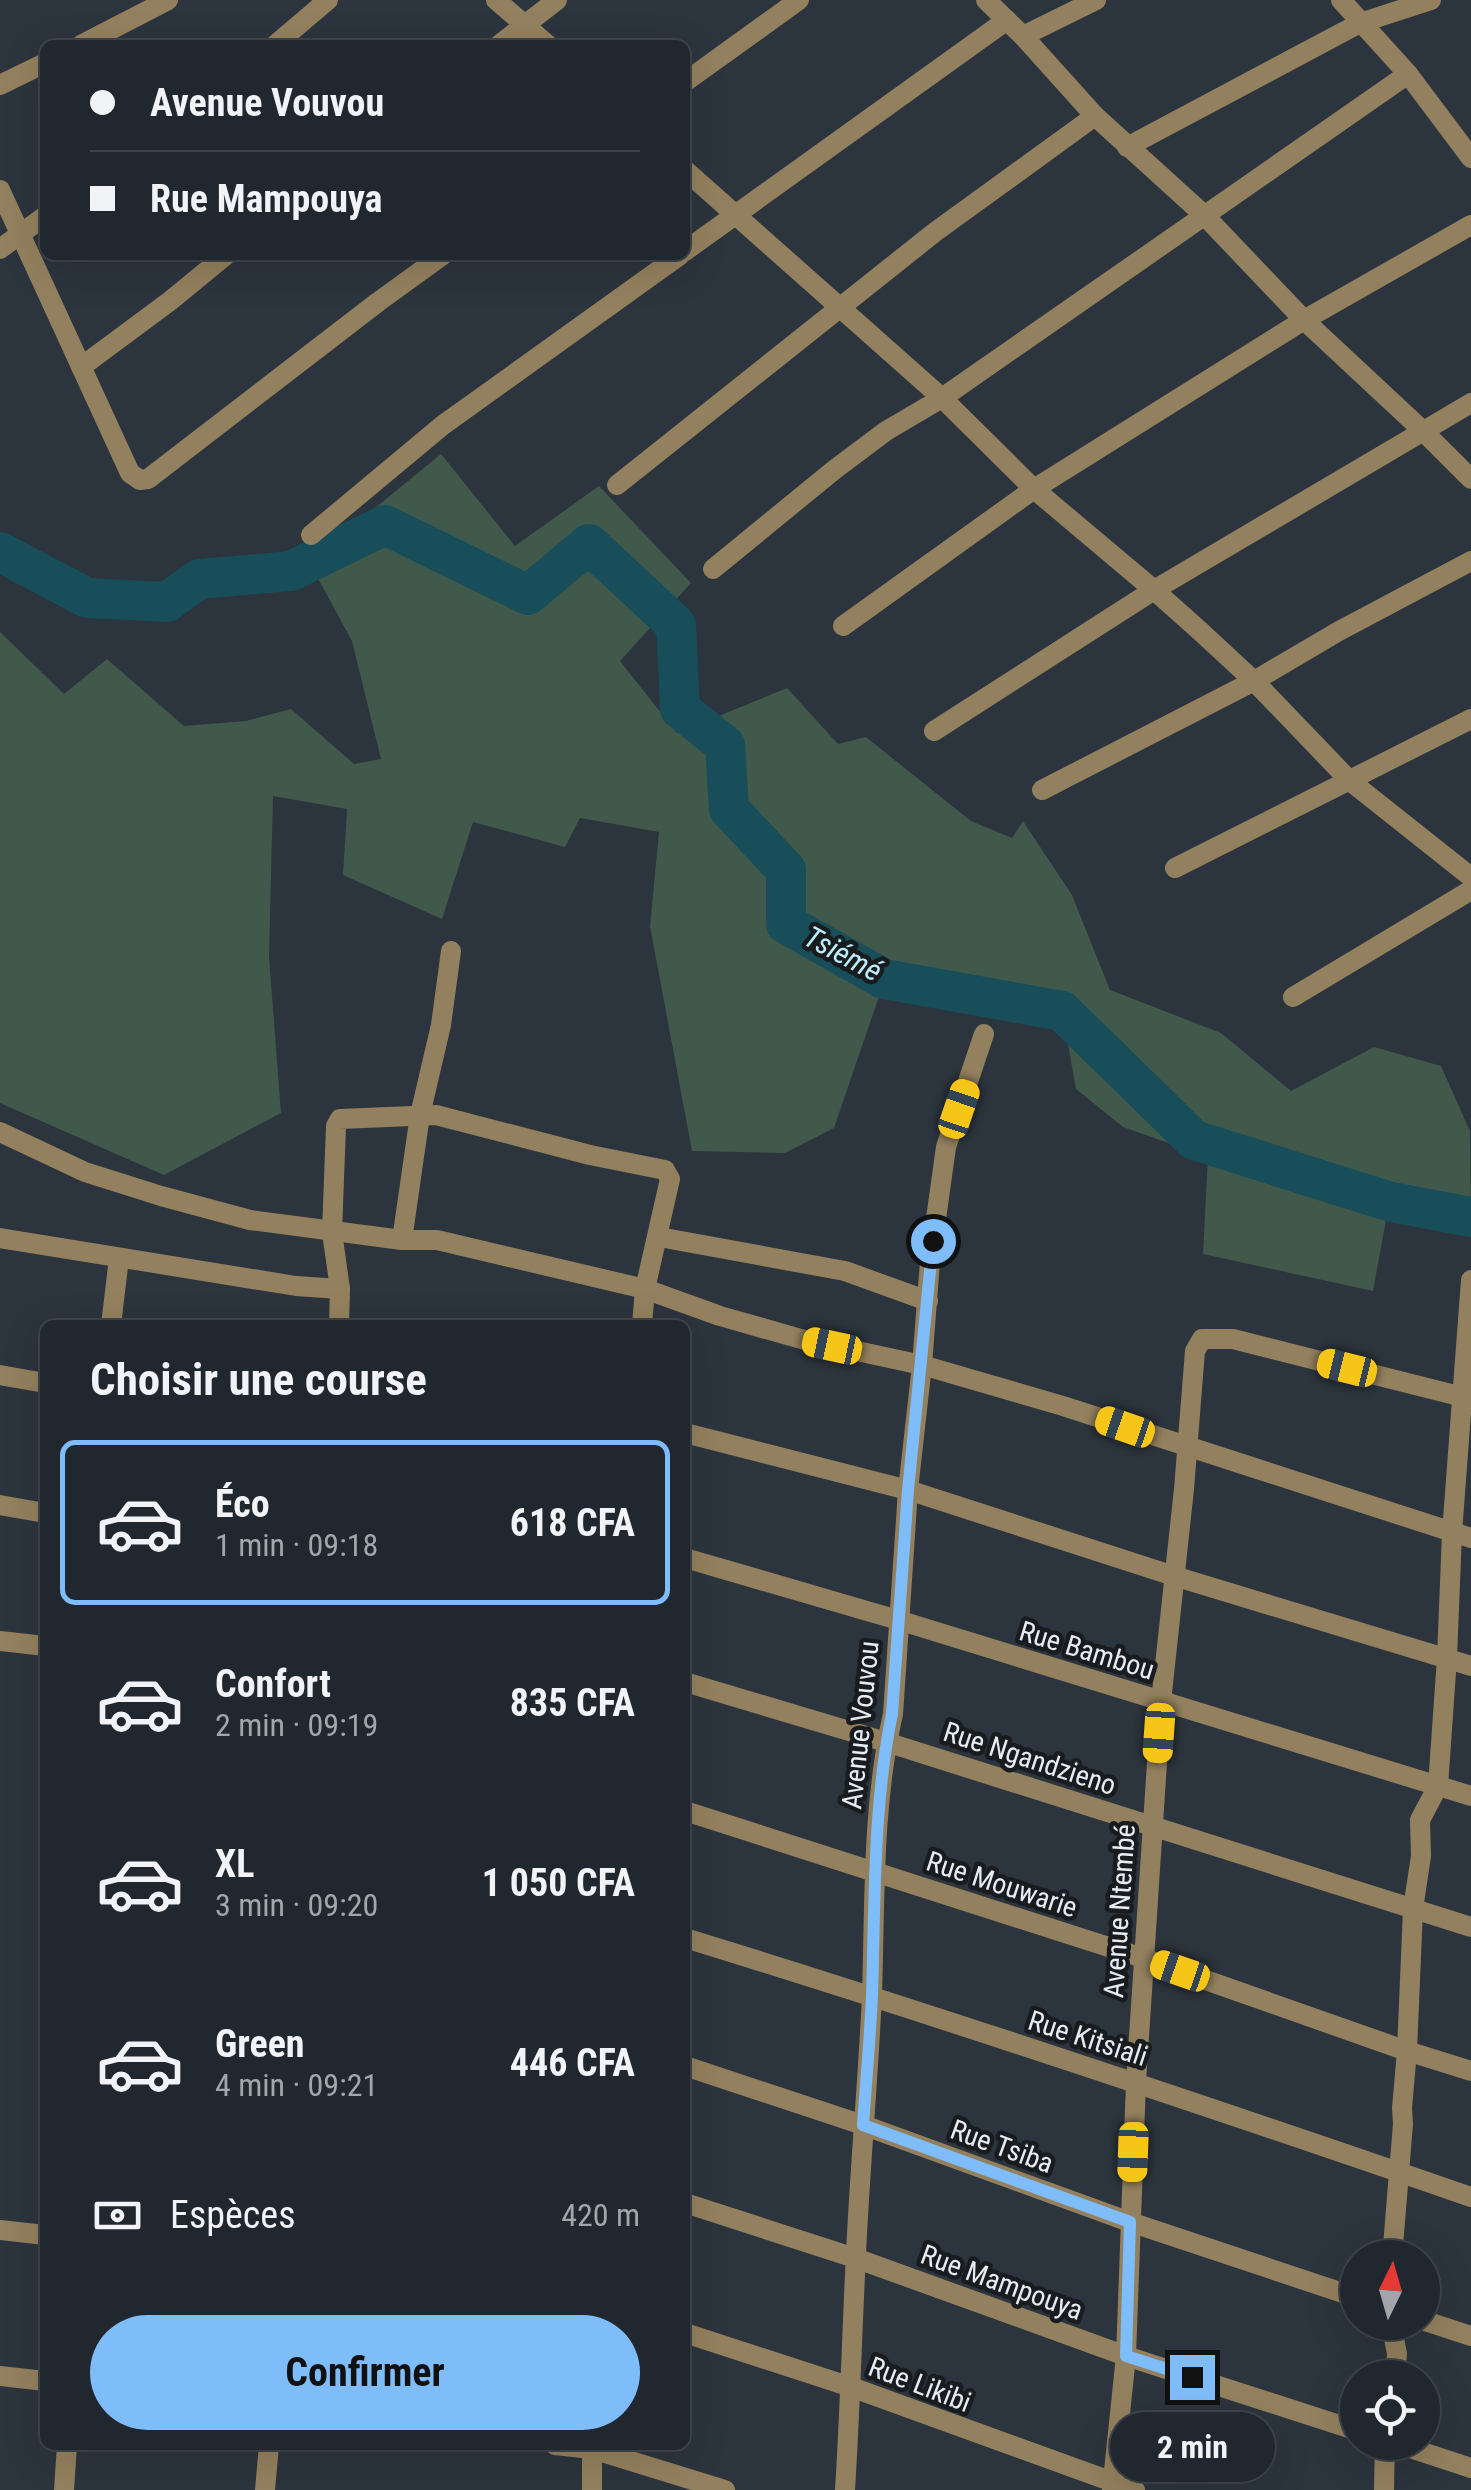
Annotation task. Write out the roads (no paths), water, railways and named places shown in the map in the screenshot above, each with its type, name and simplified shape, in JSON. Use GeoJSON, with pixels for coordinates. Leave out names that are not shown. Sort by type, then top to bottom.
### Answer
{"type":"FeatureCollection","features":[{"type":"Feature","properties":{"kind":"street"},"geometry":{"type":"LineString","coordinates":[[91,40],[168,0]]}},
{"type":"Feature","properties":{"kind":"street"},"geometry":{"type":"LineString","coordinates":[[281,40],[328,0]]}},
{"type":"Feature","properties":{"kind":"street"},"geometry":{"type":"LineString","coordinates":[[496,0],[543,40]]}},
{"type":"Feature","properties":{"kind":"street"},"geometry":{"type":"LineString","coordinates":[[505,40],[557,0]]}},
{"type":"Feature","properties":{"kind":"street"},"geometry":{"type":"LineString","coordinates":[[690,78],[799,0]]}},
{"type":"Feature","properties":{"kind":"street"},"geometry":{"type":"LineString","coordinates":[[986,0],[1024,36],[1095,116],[1204,215],[1304,320],[1471,479]]}},
{"type":"Feature","properties":{"kind":"street"},"geometry":{"type":"LineString","coordinates":[[1024,36],[1096,0]]}},
{"type":"Feature","properties":{"kind":"street"},"geometry":{"type":"LineString","coordinates":[[1341,0],[1408,74],[1471,158]]}},
{"type":"Feature","properties":{"kind":"street"},"geometry":{"type":"LineString","coordinates":[[1127,147],[1360,23],[1431,0]]}},
{"type":"Feature","properties":{"kind":"street"},"geometry":{"type":"LineString","coordinates":[[690,247],[1006,20]]}},
{"type":"Feature","properties":{"kind":"street"},"geometry":{"type":"LineString","coordinates":[[0,84],[40,65]]}},
{"type":"Feature","properties":{"kind":"street"},"geometry":{"type":"LineString","coordinates":[[714,569],[886,431],[942,398],[1408,74]]}},
{"type":"Feature","properties":{"kind":"street"},"geometry":{"type":"LineString","coordinates":[[617,485],[935,232],[1095,116]]}},
{"type":"Feature","properties":{"kind":"street"},"geometry":{"type":"LineString","coordinates":[[690,175],[942,398],[1034,489],[1254,681],[1350,780],[1471,877]]}},
{"type":"Feature","properties":{"kind":"street"},"geometry":{"type":"LineString","coordinates":[[0,190],[130,473],[140,480],[148,479],[436,260]]}},
{"type":"Feature","properties":{"kind":"street"},"geometry":{"type":"LineString","coordinates":[[0,249],[40,220]]}},
{"type":"Feature","properties":{"kind":"street"},"geometry":{"type":"LineString","coordinates":[[843,626],[1034,489],[1304,320],[1471,225]]}},
{"type":"Feature","properties":{"kind":"street"},"geometry":{"type":"LineString","coordinates":[[81,367],[220,260]]}},
{"type":"Feature","properties":{"kind":"street"},"geometry":{"type":"LineString","coordinates":[[311,535],[444,425],[672,260]]}},
{"type":"Feature","properties":{"kind":"street"},"geometry":{"type":"LineString","coordinates":[[934,730],[1154,590],[1471,403]]}},
{"type":"Feature","properties":{"kind":"street"},"geometry":{"type":"LineString","coordinates":[[1042,790],[1254,681],[1338,631],[1471,561]]}},
{"type":"Feature","properties":{"kind":"street"},"geometry":{"type":"LineString","coordinates":[[1175,868],[1471,718]]}},
{"type":"Feature","properties":{"kind":"street"},"geometry":{"type":"LineString","coordinates":[[1293,998],[1471,890]]}},
{"type":"Feature","properties":{"kind":"street"},"geometry":{"type":"LineString","coordinates":[[402,1240],[420,1115],[452,952]]}},
{"type":"Feature","properties":{"kind":"street","name":"Avenue Vouvou"},"geometry":{"type":"LineString","coordinates":[[844,2490],[872,1996],[874,1872],[892,1714],[908,1490],[930,1262],[946,1147],[984,1034]]}},
{"type":"Feature","properties":{"kind":"street"},"geometry":{"type":"LineString","coordinates":[[339,1320],[340,1290],[332,1232],[336,1126],[340,1119],[420,1115],[436,1115],[590,1156],[666,1170],[670,1179],[645,1289],[642,1320]]}},
{"type":"Feature","properties":{"kind":"street"},"geometry":{"type":"LineString","coordinates":[[0,1132],[85,1172],[250,1220],[402,1240],[437,1240],[645,1289],[802,1339],[922,1366],[1063,1406],[1461,1536]]}},
{"type":"Feature","properties":{"kind":"street"},"geometry":{"type":"LineString","coordinates":[[659,1237],[845,1271],[928,1301]]}},
{"type":"Feature","properties":{"kind":"street"},"geometry":{"type":"LineString","coordinates":[[0,1238],[340,1290]]}},
{"type":"Feature","properties":{"kind":"street"},"geometry":{"type":"LineString","coordinates":[[112,1320],[119,1258]]}},
{"type":"Feature","properties":{"kind":"street"},"geometry":{"type":"LineString","coordinates":[[1393,2240],[1413,1908],[1422,1856],[1420,1820],[1438,1786],[1461,1536],[1471,1280]]}},
{"type":"Feature","properties":{"kind":"street","name":"Avenue Ntembé"},"geometry":{"type":"LineString","coordinates":[[1112,2486],[1126,2356],[1136,2082],[1161,1702],[1195,1351],[1202,1339],[1233,1339],[1466,1398]]}},
{"type":"Feature","properties":{"kind":"street"},"geometry":{"type":"LineString","coordinates":[[0,1375],[40,1382]]}},
{"type":"Feature","properties":{"kind":"street"},"geometry":{"type":"LineString","coordinates":[[690,1434],[908,1490],[1471,1666]]}},
{"type":"Feature","properties":{"kind":"street"},"geometry":{"type":"LineString","coordinates":[[0,1505],[40,1512]]}},
{"type":"Feature","properties":{"kind":"street","name":"Rue Bambou"},"geometry":{"type":"LineString","coordinates":[[690,1559],[1471,1796]]}},
{"type":"Feature","properties":{"kind":"street"},"geometry":{"type":"LineString","coordinates":[[0,1641],[40,1645]]}},
{"type":"Feature","properties":{"kind":"street","name":"Rue Ngandzieno"},"geometry":{"type":"LineString","coordinates":[[690,1683],[1471,1927]]}},
{"type":"Feature","properties":{"kind":"street","name":"Rue Mouwarie"},"geometry":{"type":"LineString","coordinates":[[690,1813],[1143,1958],[1471,2071]]}},
{"type":"Feature","properties":{"kind":"street","name":"Rue Kitsiali"},"geometry":{"type":"LineString","coordinates":[[690,1940],[1136,2082],[1471,2197]]}},
{"type":"Feature","properties":{"kind":"street","name":"Rue Tsiba"},"geometry":{"type":"LineString","coordinates":[[690,2068],[1340,2292]]}},
{"type":"Feature","properties":{"kind":"street","name":"Rue Mampouya"},"geometry":{"type":"LineString","coordinates":[[690,2206],[855,2258],[1126,2356],[1340,2425]]}},
{"type":"Feature","properties":{"kind":"street"},"geometry":{"type":"LineString","coordinates":[[0,2230],[40,2234]]}},
{"type":"Feature","properties":{"kind":"street"},"geometry":{"type":"LineString","coordinates":[[1440,2326],[1471,2336]]}},
{"type":"Feature","properties":{"kind":"street","name":"Rue Likibi"},"geometry":{"type":"LineString","coordinates":[[690,2335],[851,2387],[1112,2486],[1134,2490]]}},
{"type":"Feature","properties":{"kind":"street"},"geometry":{"type":"LineString","coordinates":[[0,2376],[40,2380]]}},
{"type":"Feature","properties":{"kind":"street"},"geometry":{"type":"LineString","coordinates":[[64,2490],[67,2450]]}},
{"type":"Feature","properties":{"kind":"street"},"geometry":{"type":"LineString","coordinates":[[265,2490],[268,2450]]}},
{"type":"Feature","properties":{"kind":"street"},"geometry":{"type":"LineString","coordinates":[[592,2450],[592,2490]]}},
{"type":"Feature","properties":{"kind":"street"},"geometry":{"type":"LineString","coordinates":[[601,2450],[724,2490]]}},
{"type":"Feature","properties":{"kind":"street"},"geometry":{"type":"LineString","coordinates":[[1440,2458],[1471,2468]]}},
{"type":"Feature","properties":{"kind":"street"},"geometry":{"type":"LineString","coordinates":[[1384,2490],[1387,2460]]}},
{"type":"Feature","properties":{"kind":"waterway","name":"Tsiémé"},"geometry":{"type":"LineString","coordinates":[[0,552],[87,598],[167,602],[199,579],[291,571],[385,525],[528,595],[589,544],[676,625],[680,709],[725,745],[729,809],[786,870],[786,924],[884,979],[1062,1011],[1194,1140],[1391,1202],[1471,1217]]}}]}
